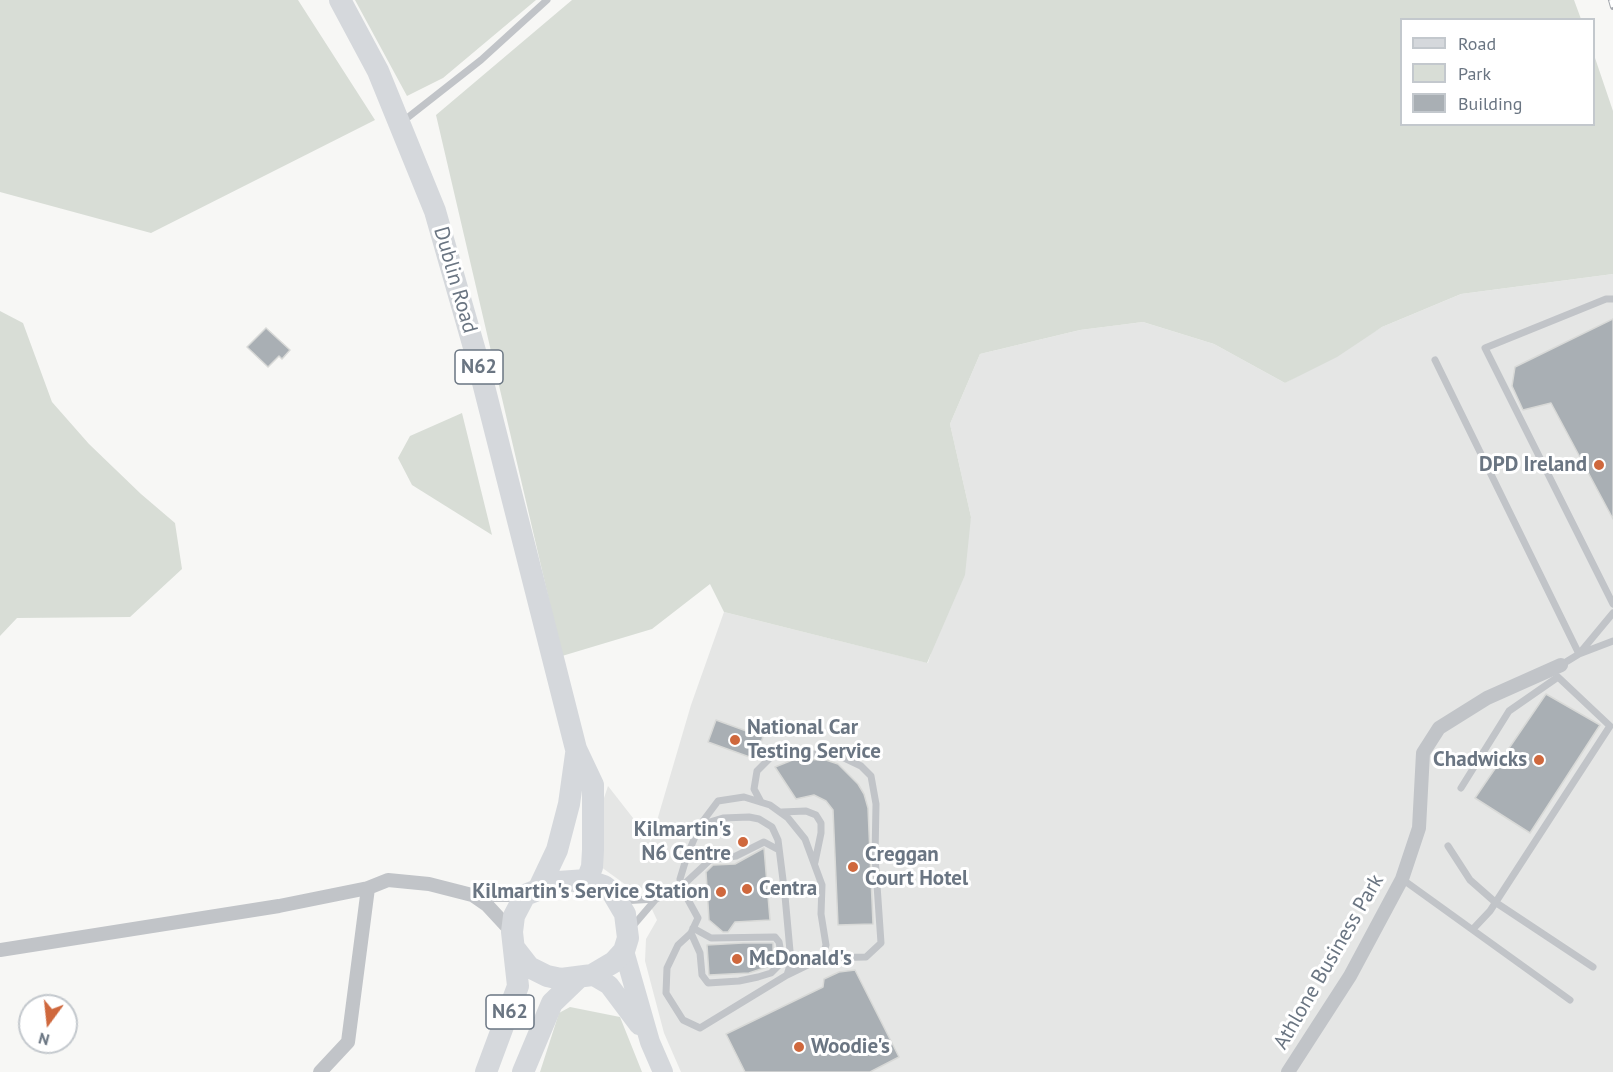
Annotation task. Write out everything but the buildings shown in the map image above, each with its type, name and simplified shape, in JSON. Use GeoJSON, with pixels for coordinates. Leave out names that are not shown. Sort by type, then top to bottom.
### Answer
{"type":"FeatureCollection","features":[{"type":"Feature","properties":{"kind":"main road","name":"Dublin Road"},"geometry":{"type":"LineString","coordinates":[[340,0],[378,71],[435,211],[472,341],[576,749],[593,785],[592,867],[586,880]]}},
{"type":"Feature","properties":{"kind":"main road","name":"Dublin Road"},"geometry":{"type":"LineString","coordinates":[[532,891],[557,850],[572,796],[576,749]]}},
{"type":"Feature","properties":{"kind":"main road"},"geometry":{"type":"LineString","coordinates":[[532,891],[558,882],[586,880],[604,886],[619,901],[626,942],[650,1042],[663,1072]]}},
{"type":"Feature","properties":{"kind":"main road","name":"N62"},"geometry":{"type":"LineString","coordinates":[[486,1072],[518,986],[514,916],[532,891]]}},
{"type":"Feature","properties":{"kind":"main road","name":"N62"},"geometry":{"type":"LineString","coordinates":[[514,941],[530,967],[547,976],[561,979],[586,976]]}},
{"type":"Feature","properties":{"kind":"main road","name":"N62"},"geometry":{"type":"LineString","coordinates":[[523,1072],[552,1003],[586,976],[614,962],[626,942]]}},
{"type":"Feature","properties":{"kind":"main road"},"geometry":{"type":"LineString","coordinates":[[586,976],[609,985],[650,1042]]}},
{"type":"Feature","properties":{"kind":"street","name":"Athlone Business Park"},"geometry":{"type":"LineString","coordinates":[[1288,1072],[1350,976],[1402,879],[1419,828],[1424,753],[1439,728],[1487,698],[1561,665]]}},
{"type":"Feature","properties":{"kind":"street"},"geometry":{"type":"LineString","coordinates":[[0,950],[279,906],[368,888],[388,880],[429,884],[472,895],[532,891]]}},
{"type":"Feature","properties":{"kind":"street"},"geometry":{"type":"LineString","coordinates":[[320,1072],[348,1042],[368,888]]}},
{"type":"Feature","properties":{"kind":"street"},"geometry":{"type":"LineString","coordinates":[[472,895],[487,905],[514,941]]}},
{"type":"Feature","properties":{"kind":"lane"},"geometry":{"type":"LineString","coordinates":[[400,124],[481,60],[547,0]]}},
{"type":"Feature","properties":{"kind":"lane"},"geometry":{"type":"LineString","coordinates":[[1613,299],[1606,299],[1485,348],[1613,604]]}},
{"type":"Feature","properties":{"kind":"lane"},"geometry":{"type":"LineString","coordinates":[[1435,360],[1579,654]]}},
{"type":"Feature","properties":{"kind":"lane"},"geometry":{"type":"LineString","coordinates":[[1579,654],[1613,613]]}},
{"type":"Feature","properties":{"kind":"lane"},"geometry":{"type":"LineString","coordinates":[[1561,665],[1579,654],[1613,641]]}},
{"type":"Feature","properties":{"kind":"lane"},"geometry":{"type":"LineString","coordinates":[[1461,788],[1509,711],[1557,677],[1610,726],[1495,902],[1473,929]]}},
{"type":"Feature","properties":{"kind":"lane"},"geometry":{"type":"LineString","coordinates":[[761,802],[754,789],[757,771],[771,757],[790,753],[838,755],[861,766],[871,776],[876,804],[875,856],[881,943],[866,957],[822,958],[787,975],[700,1028],[683,1020],[666,993],[667,968],[678,945],[692,931],[698,918],[681,887],[680,879],[700,825],[718,801],[744,797],[761,802],[780,812],[805,839],[822,885],[821,914],[826,945],[822,958]]}},
{"type":"Feature","properties":{"kind":"lane"},"geometry":{"type":"LineString","coordinates":[[780,812],[806,811],[816,815],[821,823],[821,833],[815,862]]}},
{"type":"Feature","properties":{"kind":"lane"},"geometry":{"type":"LineString","coordinates":[[700,825],[723,818],[759,819],[772,827],[779,850],[791,962],[787,975]]}},
{"type":"Feature","properties":{"kind":"lane"},"geometry":{"type":"LineString","coordinates":[[619,901],[656,899],[681,887],[710,860],[735,856],[764,842],[779,850]]}},
{"type":"Feature","properties":{"kind":"lane"},"geometry":{"type":"LineString","coordinates":[[1448,846],[1470,880],[1495,902],[1593,967]]}},
{"type":"Feature","properties":{"kind":"lane"},"geometry":{"type":"LineString","coordinates":[[1402,879],[1570,1000]]}},
{"type":"Feature","properties":{"kind":"lane"},"geometry":{"type":"LineString","coordinates":[[626,942],[656,899]]}},
{"type":"Feature","properties":{"kind":"lane"},"geometry":{"type":"LineString","coordinates":[[692,931],[711,938],[775,937],[779,942],[781,953],[778,966],[771,973],[758,977],[708,983],[702,975],[700,953],[692,931]]}},
{"type":"Feature","properties":{"kind":"shaded area"},"geometry":{"type":"Polygon","coordinates":[[[1613,274],[1613,1072],[681,1072],[664,1033],[645,961],[646,939],[657,920],[642,888],[626,885],[597,864],[599,813],[608,786],[651,841],[691,705],[724,612],[928,663],[971,517],[950,424],[980,354],[1080,330],[1143,322],[1214,344],[1285,383],[1382,327],[1461,294],[1613,274]]]}},
{"type":"Feature","properties":{"kind":"green space"},"geometry":{"type":"Polygon","coordinates":[[[0,0],[298,0],[375,120],[151,233],[0,192],[0,0]]]}},
{"type":"Feature","properties":{"kind":"green space"},"geometry":{"type":"Polygon","coordinates":[[[355,0],[536,0],[443,78],[407,96],[355,0]]]}},
{"type":"Feature","properties":{"kind":"green space"},"geometry":{"type":"Polygon","coordinates":[[[572,0],[1574,0],[1581,18],[1400,18],[1400,126],[1595,126],[1595,58],[1613,111],[1613,274],[1461,294],[1382,327],[1337,357],[1285,383],[1214,344],[1143,322],[1080,330],[980,354],[950,424],[971,517],[965,575],[927,663],[724,612],[710,584],[652,629],[562,656],[436,115],[572,0]]]}},
{"type":"Feature","properties":{"kind":"green space"},"geometry":{"type":"Polygon","coordinates":[[[0,311],[23,323],[52,402],[89,444],[175,523],[182,569],[130,617],[17,618],[0,636],[0,311]]]}},
{"type":"Feature","properties":{"kind":"green space"},"geometry":{"type":"Polygon","coordinates":[[[462,413],[492,535],[412,485],[398,458],[410,436],[462,413]]]}},
{"type":"Feature","properties":{"kind":"green space"},"geometry":{"type":"Polygon","coordinates":[[[570,1007],[620,1017],[642,1072],[540,1072],[559,1013],[570,1007]]]}},
{"type":"Feature","properties":{"kind":"railway"},"geometry":{"type":"LineString","coordinates":[[1611,0],[1613,7]]}},
{"type":"Feature","properties":{"kind":"place","name":"DPD Ireland"},"geometry":{"type":"Point","coordinates":[1599,465]}},
{"type":"Feature","properties":{"kind":"place","name":"National Car Testing Service"},"geometry":{"type":"Point","coordinates":[735,740]}},
{"type":"Feature","properties":{"kind":"place","name":"Chadwicks"},"geometry":{"type":"Point","coordinates":[1539,760]}},
{"type":"Feature","properties":{"kind":"place","name":"Kilmartin's N6 Centre"},"geometry":{"type":"Point","coordinates":[743,842]}},
{"type":"Feature","properties":{"kind":"place","name":"Creggan Court Hotel"},"geometry":{"type":"Point","coordinates":[853,867]}},
{"type":"Feature","properties":{"kind":"place","name":"Centra"},"geometry":{"type":"Point","coordinates":[747,889]}},
{"type":"Feature","properties":{"kind":"place","name":"Kilmartin's Service Station"},"geometry":{"type":"Point","coordinates":[721,892]}},
{"type":"Feature","properties":{"kind":"place","name":"McDonald's"},"geometry":{"type":"Point","coordinates":[737,959]}},
{"type":"Feature","properties":{"kind":"place","name":"Woodie's"},"geometry":{"type":"Point","coordinates":[799,1047]}}]}
